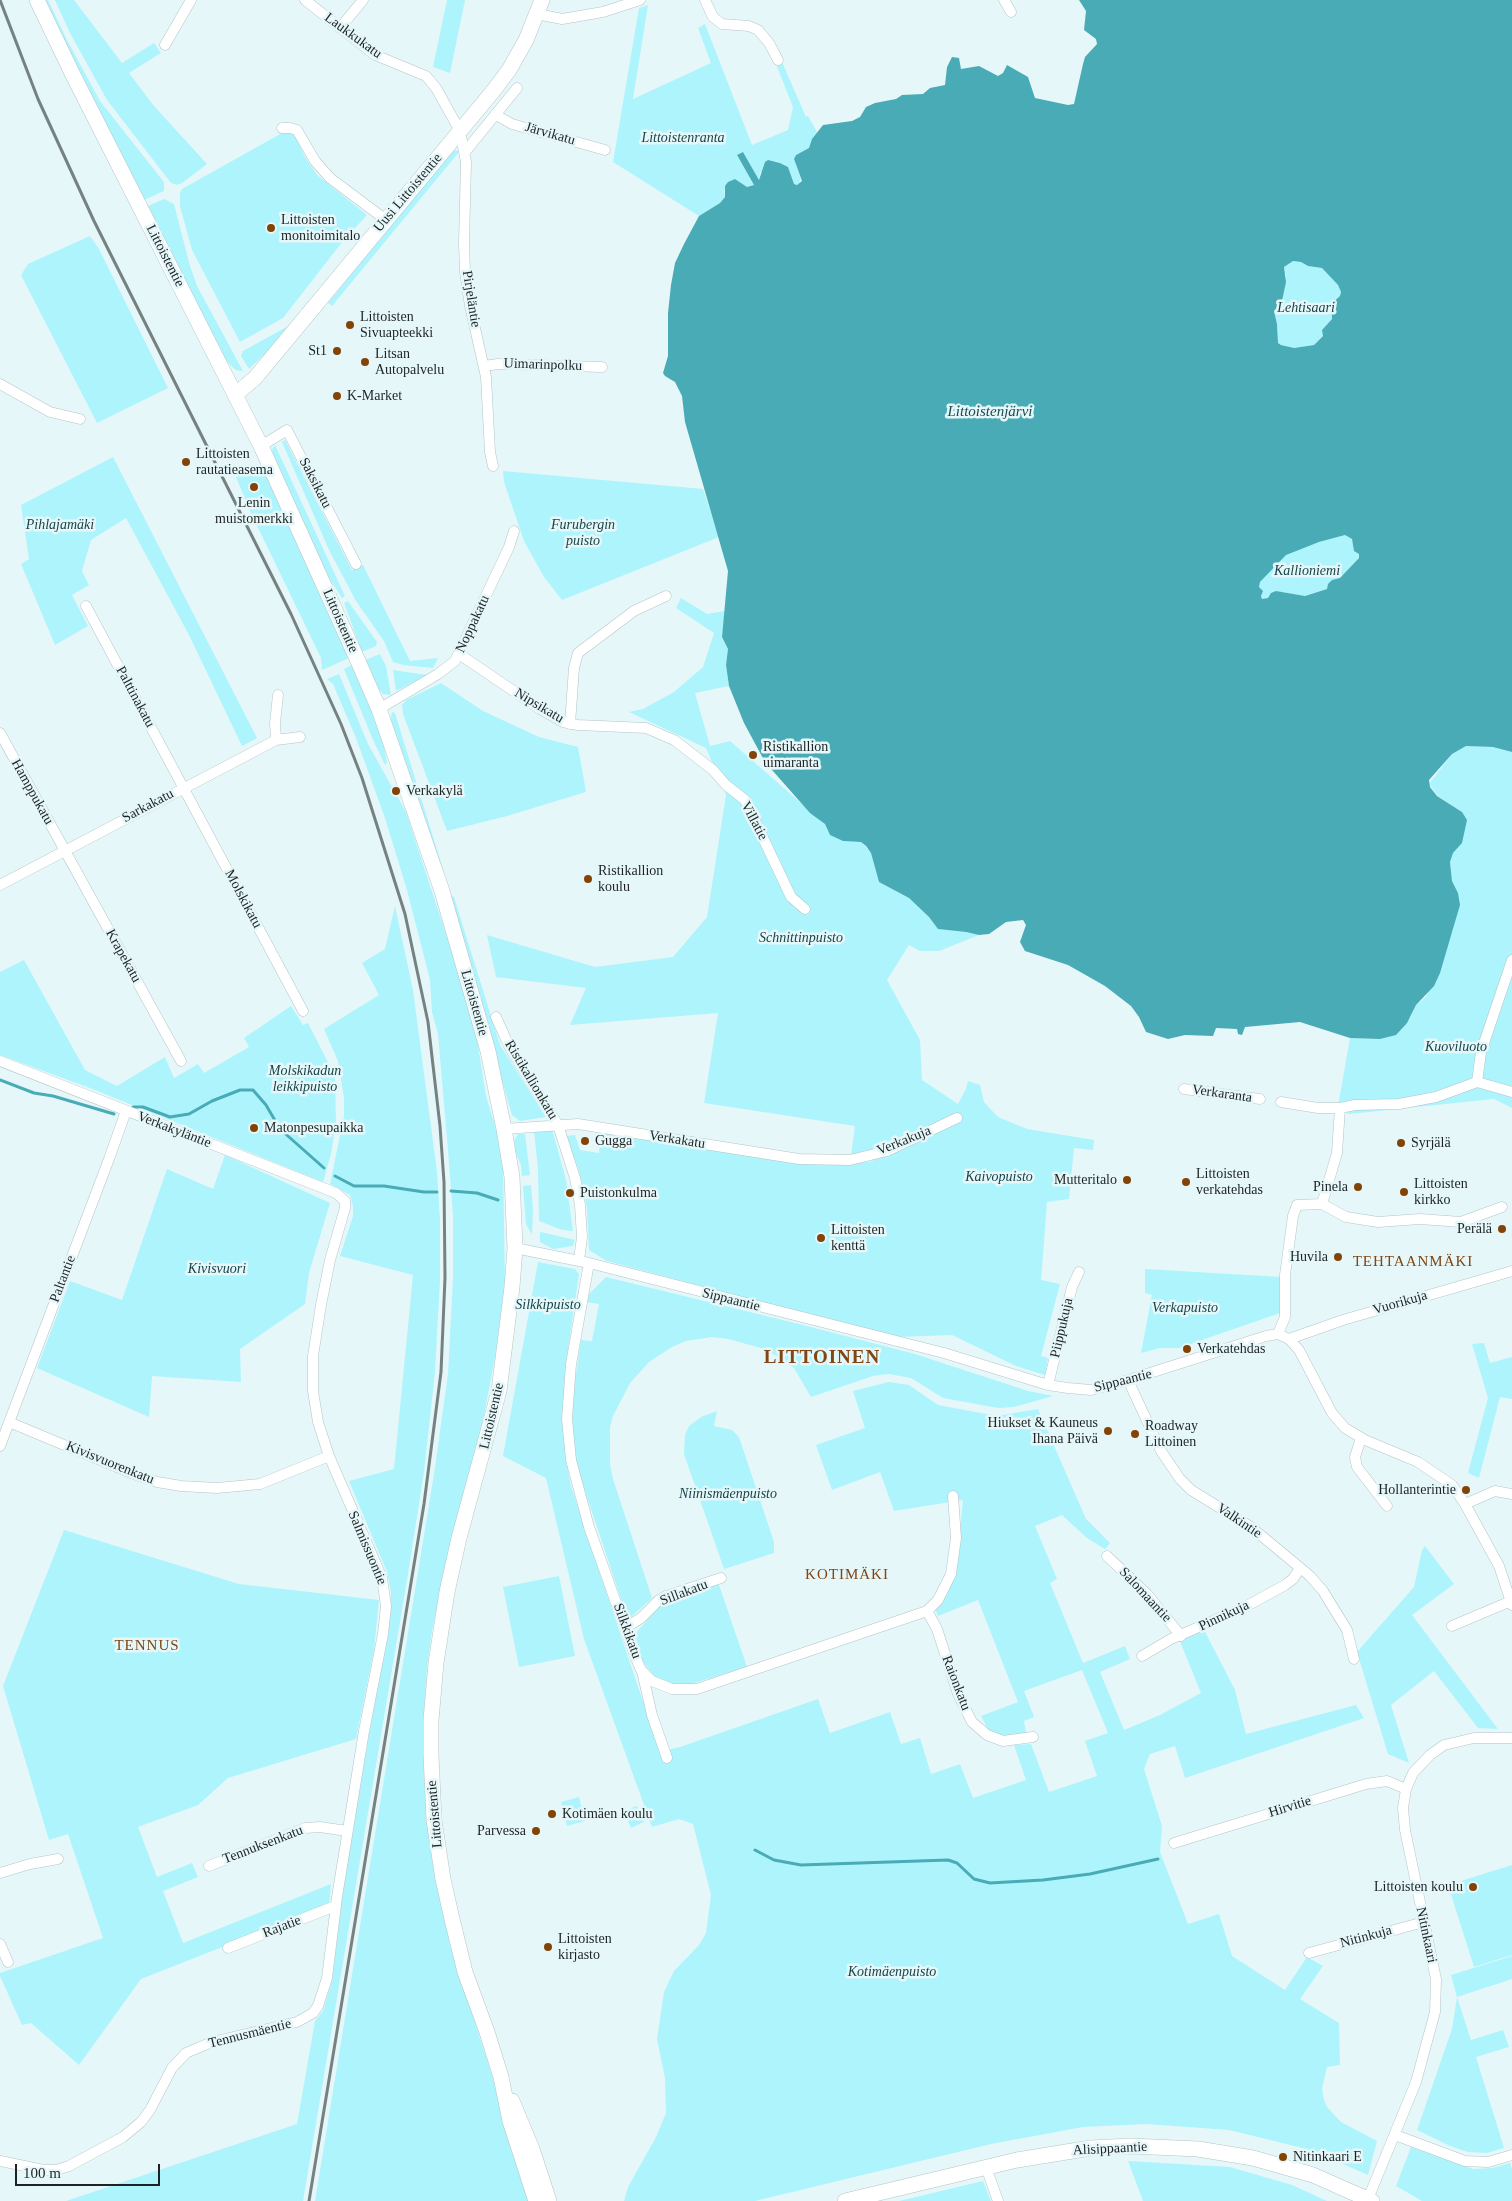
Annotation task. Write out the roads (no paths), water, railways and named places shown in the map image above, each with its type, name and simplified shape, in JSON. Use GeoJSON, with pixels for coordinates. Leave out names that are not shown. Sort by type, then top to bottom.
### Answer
{"type":"FeatureCollection","features":[{"type":"Feature","properties":{"kind":"street","name":"Littoistentie"},"geometry":{"type":"LineString","coordinates":[[37,0],[261,446],[379,709],[442,891],[488,1051],[512,1178],[515,1248],[509,1324],[499,1391],[459,1538],[447,1592],[436,1663],[432,1720],[434,1820],[443,1879],[465,1972],[487,2032],[510,2121],[536,2201]]}},
{"type":"Feature","properties":{"kind":"street"},"geometry":{"type":"LineString","coordinates":[[166,46],[190,0]]}},
{"type":"Feature","properties":{"kind":"street","name":"Laukkukatu"},"geometry":{"type":"LineString","coordinates":[[305,0],[375,55],[426,76],[436,88],[460,131]]}},
{"type":"Feature","properties":{"kind":"street"},"geometry":{"type":"LineString","coordinates":[[340,28],[363,0]]}},
{"type":"Feature","properties":{"kind":"street"},"geometry":{"type":"LineString","coordinates":[[540,7],[562,19],[603,12],[640,0]]}},
{"type":"Feature","properties":{"kind":"street"},"geometry":{"type":"LineString","coordinates":[[705,0],[713,17],[722,24],[749,26],[758,30],[769,43],[778,60]]}},
{"type":"Feature","properties":{"kind":"street"},"geometry":{"type":"LineString","coordinates":[[1004,0],[1011,12]]}},
{"type":"Feature","properties":{"kind":"street","name":"Uusi Littoistentie"},"geometry":{"type":"LineString","coordinates":[[235,395],[256,378],[509,70],[540,7]]}},
{"type":"Feature","properties":{"kind":"street"},"geometry":{"type":"LineString","coordinates":[[465,152],[518,88]]}},
{"type":"Feature","properties":{"kind":"street","name":"Järvikatu"},"geometry":{"type":"LineString","coordinates":[[496,116],[512,124],[605,150]]}},
{"type":"Feature","properties":{"kind":"street"},"geometry":{"type":"LineString","coordinates":[[282,128],[297,130],[316,162],[330,178],[386,220]]}},
{"type":"Feature","properties":{"kind":"street","name":"Pirjeläntie"},"geometry":{"type":"LineString","coordinates":[[460,131],[465,152],[465,272],[470,306],[488,390],[490,447],[494,466]]}},
{"type":"Feature","properties":{"kind":"street","name":"Uimarinpolku"},"geometry":{"type":"LineString","coordinates":[[484,366],[498,364],[602,367]]}},
{"type":"Feature","properties":{"kind":"street"},"geometry":{"type":"LineString","coordinates":[[0,384],[50,412],[80,419]]}},
{"type":"Feature","properties":{"kind":"street","name":"Saksikatu"},"geometry":{"type":"LineString","coordinates":[[261,446],[288,430],[356,564]]}},
{"type":"Feature","properties":{"kind":"street","name":"Noppakatu"},"geometry":{"type":"LineString","coordinates":[[379,709],[444,671],[459,654],[509,547],[514,531]]}},
{"type":"Feature","properties":{"kind":"street"},"geometry":{"type":"LineString","coordinates":[[570,724],[574,668],[578,653],[634,611],[666,596]]}},
{"type":"Feature","properties":{"kind":"street","name":"Palttinakatu"},"geometry":{"type":"LineString","coordinates":[[86,606],[183,787]]}},
{"type":"Feature","properties":{"kind":"street","name":"Nipsikatu"},"geometry":{"type":"LineString","coordinates":[[459,654],[548,714],[570,724],[646,728],[674,740],[684,749]]}},
{"type":"Feature","properties":{"kind":"street"},"geometry":{"type":"LineString","coordinates":[[276,740],[275,723],[278,695]]}},
{"type":"Feature","properties":{"kind":"street","name":"Hamppukatu"},"geometry":{"type":"LineString","coordinates":[[0,732],[65,851]]}},
{"type":"Feature","properties":{"kind":"street","name":"Sarkakatu"},"geometry":{"type":"LineString","coordinates":[[0,885],[183,787],[276,740],[300,737]]}},
{"type":"Feature","properties":{"kind":"street","name":"Villatie"},"geometry":{"type":"LineString","coordinates":[[684,749],[713,770],[726,785],[745,800],[791,897],[805,910]]}},
{"type":"Feature","properties":{"kind":"street","name":"Molskikatu"},"geometry":{"type":"LineString","coordinates":[[183,787],[303,1011]]}},
{"type":"Feature","properties":{"kind":"street","name":"Krapekatu"},"geometry":{"type":"LineString","coordinates":[[65,851],[181,1061]]}},
{"type":"Feature","properties":{"kind":"street"},"geometry":{"type":"LineString","coordinates":[[1477,1082],[1481,1052],[1512,960]]}},
{"type":"Feature","properties":{"kind":"street","name":"Ristikallionkatu"},"geometry":{"type":"LineString","coordinates":[[496,1017],[510,1048],[558,1125],[580,1205],[584,1262]]}},
{"type":"Feature","properties":{"kind":"street","name":"Verkakyläntie"},"geometry":{"type":"LineString","coordinates":[[0,1062],[336,1193],[346,1203]]}},
{"type":"Feature","properties":{"kind":"street"},"geometry":{"type":"LineString","coordinates":[[1281,1102],[1318,1108],[1340,1108],[1355,1104],[1399,1104],[1436,1097],[1477,1082],[1512,1092]]}},
{"type":"Feature","properties":{"kind":"street","name":"Verkaranta"},"geometry":{"type":"LineString","coordinates":[[1184,1089],[1260,1099]]}},
{"type":"Feature","properties":{"kind":"street"},"geometry":{"type":"LineString","coordinates":[[1322,1204],[1337,1154],[1340,1108]]}},
{"type":"Feature","properties":{"kind":"street","name":"Paltantie"},"geometry":{"type":"LineString","coordinates":[[0,1446],[126,1111]]}},
{"type":"Feature","properties":{"kind":"street","name":"Verkakuja"},"geometry":{"type":"LineString","coordinates":[[850,1160],[887,1151],[957,1118]]}},
{"type":"Feature","properties":{"kind":"street","name":"Verkakatu"},"geometry":{"type":"LineString","coordinates":[[504,1129],[578,1124],[799,1158],[850,1160]]}},
{"type":"Feature","properties":{"kind":"street","name":"Salmissuontie"},"geometry":{"type":"LineString","coordinates":[[325,1988],[347,1831],[383,1634],[385,1596],[379,1570],[328,1456],[315,1407],[313,1356],[324,1282],[346,1203]]}},
{"type":"Feature","properties":{"kind":"street"},"geometry":{"type":"LineString","coordinates":[[1452,1626],[1511,1603],[1499,1566],[1465,1504],[1452,1485],[1418,1462],[1361,1438],[1345,1428],[1332,1413],[1305,1360],[1289,1339],[1278,1334],[1286,1317],[1285,1275],[1293,1216],[1297,1205],[1322,1204],[1346,1217],[1378,1222],[1420,1219],[1461,1222],[1502,1207]]}},
{"type":"Feature","properties":{"kind":"street","name":"Sippaantie"},"geometry":{"type":"LineString","coordinates":[[515,1248],[584,1262],[944,1353],[1048,1385],[1091,1390],[1266,1336],[1278,1334]]}},
{"type":"Feature","properties":{"kind":"street","name":"Silkkikatu"},"geometry":{"type":"LineString","coordinates":[[584,1262],[568,1401],[570,1460],[581,1503],[641,1670],[652,1681],[664,1687],[681,1690],[697,1689],[926,1611]]}},
{"type":"Feature","properties":{"kind":"street","name":"Vuorikuja"},"geometry":{"type":"LineString","coordinates":[[1289,1339],[1358,1316],[1512,1271]]}},
{"type":"Feature","properties":{"kind":"street","name":"Piippukuja"},"geometry":{"type":"LineString","coordinates":[[1048,1385],[1072,1287],[1079,1272]]}},
{"type":"Feature","properties":{"kind":"street","name":"Valkintie"},"geometry":{"type":"LineString","coordinates":[[1128,1380],[1161,1452],[1180,1479],[1191,1490],[1251,1528],[1300,1568],[1323,1591],[1347,1630],[1354,1659]]}},
{"type":"Feature","properties":{"kind":"street","name":"Kivisvuorenkatu"},"geometry":{"type":"LineString","coordinates":[[9,1422],[131,1473],[157,1482],[187,1487],[217,1488],[260,1484],[328,1456]]}},
{"type":"Feature","properties":{"kind":"street"},"geometry":{"type":"LineString","coordinates":[[1361,1438],[1355,1457],[1357,1467],[1387,1506]]}},
{"type":"Feature","properties":{"kind":"street"},"geometry":{"type":"LineString","coordinates":[[1465,1504],[1495,1491],[1512,1494]]}},
{"type":"Feature","properties":{"kind":"street"},"geometry":{"type":"LineString","coordinates":[[926,1611],[938,1600],[952,1574],[956,1538],[953,1496]]}},
{"type":"Feature","properties":{"kind":"street","name":"Salomaantie"},"geometry":{"type":"LineString","coordinates":[[1108,1556],[1147,1594],[1181,1636]]}},
{"type":"Feature","properties":{"kind":"street","name":"Pinnikuja"},"geometry":{"type":"LineString","coordinates":[[1142,1656],[1245,1607],[1285,1585],[1293,1579],[1300,1568]]}},
{"type":"Feature","properties":{"kind":"street","name":"Sillakatu"},"geometry":{"type":"LineString","coordinates":[[625,1628],[641,1618],[658,1600],[721,1578]]}},
{"type":"Feature","properties":{"kind":"street","name":"Raionkatu"},"geometry":{"type":"LineString","coordinates":[[926,1611],[937,1629],[958,1694],[972,1722],[987,1735],[1003,1741],[1033,1737]]}},
{"type":"Feature","properties":{"kind":"street"},"geometry":{"type":"LineString","coordinates":[[641,1670],[652,1716],[667,1758]]}},
{"type":"Feature","properties":{"kind":"street","name":"Nitinkaari"},"geometry":{"type":"LineString","coordinates":[[1370,2200],[1416,2082],[1435,2012],[1436,1979],[1405,1830],[1403,1808],[1406,1789],[1413,1773],[1444,1745],[1474,1738],[1512,1738]]}},
{"type":"Feature","properties":{"kind":"street","name":"Hirvitie"},"geometry":{"type":"LineString","coordinates":[[1174,1843],[1366,1784],[1388,1781],[1406,1789]]}},
{"type":"Feature","properties":{"kind":"street","name":"Tennuksenkatu"},"geometry":{"type":"LineString","coordinates":[[209,1866],[305,1828],[320,1826],[347,1831]]}},
{"type":"Feature","properties":{"kind":"street"},"geometry":{"type":"LineString","coordinates":[[0,1873],[30,1864],[58,1859]]}},
{"type":"Feature","properties":{"kind":"street","name":"Rajatie"},"geometry":{"type":"LineString","coordinates":[[228,1948],[335,1906]]}},
{"type":"Feature","properties":{"kind":"street","name":"Nitinkuja"},"geometry":{"type":"LineString","coordinates":[[1309,1953],[1424,1922]]}},
{"type":"Feature","properties":{"kind":"street"},"geometry":{"type":"LineString","coordinates":[[0,1944],[8,1962]]}},
{"type":"Feature","properties":{"kind":"street","name":"Tennusmäentie"},"geometry":{"type":"LineString","coordinates":[[0,2161],[37,2169],[56,2170],[115,2142],[136,2128],[146,2117],[168,2075],[181,2057],[212,2042],[297,2022],[313,2013],[325,1988]]}},
{"type":"Feature","properties":{"kind":"street","name":"Littoistentie"},"geometry":{"type":"LineString","coordinates":[[500,2077],[520,2117],[549,2201]]}},
{"type":"Feature","properties":{"kind":"street"},"geometry":{"type":"LineString","coordinates":[[1395,2136],[1465,2161],[1488,2162],[1512,2155]]}},
{"type":"Feature","properties":{"kind":"street","name":"Alisippaantie"},"geometry":{"type":"LineString","coordinates":[[845,2201],[986,2167],[1091,2148],[1150,2146],[1198,2149],[1280,2164],[1313,2175],[1370,2200]]}},
{"type":"Feature","properties":{"kind":"street"},"geometry":{"type":"LineString","coordinates":[[986,2167],[998,2201]]}},
{"type":"Feature","properties":{"kind":"water","name":"Littoistenjärvi"},"geometry":{"type":"Polygon","coordinates":[[[1079,0],[1512,0],[1512,752],[1493,747],[1466,746],[1452,754],[1429,780],[1430,787],[1437,796],[1462,812],[1467,820],[1462,843],[1453,853],[1450,862],[1452,881],[1458,893],[1460,905],[1440,973],[1434,986],[1416,1005],[1407,1023],[1396,1035],[1380,1039],[1350,1038],[1300,1022],[1245,1027],[1242,1035],[1238,1034],[1237,1029],[1216,1028],[1213,1036],[1185,1035],[1168,1039],[1146,1032],[1131,1006],[1105,986],[1068,965],[1025,951],[1020,942],[1026,925],[1023,920],[1006,922],[989,934],[979,935],[938,929],[929,917],[909,898],[879,882],[871,853],[866,846],[861,842],[843,841],[830,835],[825,824],[810,813],[765,762],[744,723],[729,686],[726,665],[728,649],[722,637],[728,571],[685,422],[682,396],[675,382],[663,373],[668,356],[668,313],[671,285],[675,263],[684,244],[699,216],[720,203],[725,197],[725,186],[728,182],[735,179],[747,187],[754,185],[737,155],[743,152],[759,180],[765,162],[768,160],[788,167],[794,184],[797,185],[802,181],[794,159],[796,155],[809,148],[812,139],[823,125],[852,121],[860,117],[866,107],[875,103],[896,99],[902,95],[923,94],[930,88],[945,85],[947,67],[952,57],[959,58],[961,69],[979,66],[998,76],[1003,73],[1007,65],[1028,77],[1035,98],[1068,105],[1074,104],[1085,57],[1097,44],[1096,39],[1084,30],[1086,11],[1079,0]],[[1293,261],[1284,267],[1286,282],[1282,301],[1274,311],[1278,343],[1294,348],[1314,345],[1323,336],[1322,330],[1332,319],[1331,304],[1340,296],[1341,292],[1338,285],[1322,268],[1293,261]],[[1345,535],[1319,542],[1286,555],[1260,582],[1259,587],[1263,591],[1262,599],[1268,598],[1271,593],[1276,591],[1305,596],[1327,589],[1328,584],[1332,580],[1340,578],[1359,558],[1359,554],[1354,551],[1352,539],[1345,535]]]}},
{"type":"Feature","properties":{"kind":"waterway"},"geometry":{"type":"LineString","coordinates":[[0,1080],[34,1093],[53,1096],[114,1114]]}},
{"type":"Feature","properties":{"kind":"waterway"},"geometry":{"type":"LineString","coordinates":[[133,1107],[143,1107],[170,1117],[189,1114],[212,1101],[240,1090],[253,1090],[266,1105],[280,1129],[324,1168]]}},
{"type":"Feature","properties":{"kind":"waterway"},"geometry":{"type":"LineString","coordinates":[[335,1176],[354,1186],[384,1186],[437,1192]]}},
{"type":"Feature","properties":{"kind":"waterway"},"geometry":{"type":"LineString","coordinates":[[451,1191],[477,1193],[498,1200]]}},
{"type":"Feature","properties":{"kind":"waterway"},"geometry":{"type":"LineString","coordinates":[[755,1850],[774,1860],[801,1865],[948,1860],[957,1863],[974,1879],[990,1883],[1043,1880],[1090,1874],[1158,1859]]}},
{"type":"Feature","properties":{"kind":"railway"},"geometry":{"type":"LineString","coordinates":[[0,0],[38,99],[94,221],[291,614],[341,724],[362,778],[405,914],[428,1022],[440,1126],[444,1182],[445,1278],[441,1372],[424,1504],[309,2201]]}},
{"type":"Feature","properties":{"kind":"place","name":"Littoisten monitoimitalo"},"geometry":{"type":"Point","coordinates":[271,228]}},
{"type":"Feature","properties":{"kind":"place","name":"Littoisten Sivuapteekki"},"geometry":{"type":"Point","coordinates":[350,325]}},
{"type":"Feature","properties":{"kind":"place","name":"St1"},"geometry":{"type":"Point","coordinates":[337,351]}},
{"type":"Feature","properties":{"kind":"place","name":"Litsan Autopalvelu"},"geometry":{"type":"Point","coordinates":[365,362]}},
{"type":"Feature","properties":{"kind":"place","name":"K-Market"},"geometry":{"type":"Point","coordinates":[337,396]}},
{"type":"Feature","properties":{"kind":"place","name":"Littoisten rautatieasema"},"geometry":{"type":"Point","coordinates":[186,462]}},
{"type":"Feature","properties":{"kind":"place","name":"Lenin muistomerkki"},"geometry":{"type":"Point","coordinates":[254,487]}},
{"type":"Feature","properties":{"kind":"place","name":"Ristikallion uimaranta"},"geometry":{"type":"Point","coordinates":[753,755]}},
{"type":"Feature","properties":{"kind":"place","name":"Verkakylä"},"geometry":{"type":"Point","coordinates":[396,791]}},
{"type":"Feature","properties":{"kind":"place","name":"Ristikallion koulu"},"geometry":{"type":"Point","coordinates":[588,879]}},
{"type":"Feature","properties":{"kind":"place","name":"Matonpesupaikka"},"geometry":{"type":"Point","coordinates":[254,1128]}},
{"type":"Feature","properties":{"kind":"place","name":"Gugga"},"geometry":{"type":"Point","coordinates":[585,1141]}},
{"type":"Feature","properties":{"kind":"place","name":"Syrjälä"},"geometry":{"type":"Point","coordinates":[1401,1143]}},
{"type":"Feature","properties":{"kind":"place","name":"Mutteritalo"},"geometry":{"type":"Point","coordinates":[1127,1180]}},
{"type":"Feature","properties":{"kind":"place","name":"Littoisten verkatehdas"},"geometry":{"type":"Point","coordinates":[1186,1182]}},
{"type":"Feature","properties":{"kind":"place","name":"Pinela"},"geometry":{"type":"Point","coordinates":[1358,1187]}},
{"type":"Feature","properties":{"kind":"place","name":"Littoisten kirkko"},"geometry":{"type":"Point","coordinates":[1404,1192]}},
{"type":"Feature","properties":{"kind":"place","name":"Puistonkulma"},"geometry":{"type":"Point","coordinates":[570,1193]}},
{"type":"Feature","properties":{"kind":"place","name":"Perälä"},"geometry":{"type":"Point","coordinates":[1502,1229]}},
{"type":"Feature","properties":{"kind":"place","name":"Littoisten kenttä"},"geometry":{"type":"Point","coordinates":[821,1238]}},
{"type":"Feature","properties":{"kind":"place","name":"Huvila"},"geometry":{"type":"Point","coordinates":[1338,1257]}},
{"type":"Feature","properties":{"kind":"place","name":"Verkatehdas"},"geometry":{"type":"Point","coordinates":[1187,1349]}},
{"type":"Feature","properties":{"kind":"place","name":"Hiukset & Kauneus Ihana Päivä"},"geometry":{"type":"Point","coordinates":[1108,1431]}},
{"type":"Feature","properties":{"kind":"place","name":"Roadway Littoinen"},"geometry":{"type":"Point","coordinates":[1135,1434]}},
{"type":"Feature","properties":{"kind":"place","name":"Hollanterintie"},"geometry":{"type":"Point","coordinates":[1466,1490]}},
{"type":"Feature","properties":{"kind":"place","name":"Kotimäen koulu"},"geometry":{"type":"Point","coordinates":[552,1814]}},
{"type":"Feature","properties":{"kind":"place","name":"Parvessa"},"geometry":{"type":"Point","coordinates":[536,1831]}},
{"type":"Feature","properties":{"kind":"place","name":"Littoisten koulu"},"geometry":{"type":"Point","coordinates":[1473,1887]}},
{"type":"Feature","properties":{"kind":"place","name":"Littoisten kirjasto"},"geometry":{"type":"Point","coordinates":[548,1947]}},
{"type":"Feature","properties":{"kind":"place","name":"Nitinkaari E"},"geometry":{"type":"Point","coordinates":[1283,2157]}},
{"type":"Feature","properties":{"kind":"district","name":"TEHTAANMÄKI"},"geometry":{"type":"Point","coordinates":[1413,1262]}},
{"type":"Feature","properties":{"kind":"district","name":"LITTOINEN"},"geometry":{"type":"Point","coordinates":[822,1358]}},
{"type":"Feature","properties":{"kind":"district","name":"KOTIMÄKI"},"geometry":{"type":"Point","coordinates":[847,1575]}},
{"type":"Feature","properties":{"kind":"district","name":"TENNUS"},"geometry":{"type":"Point","coordinates":[147,1646]}},
{"type":"Feature","properties":{"kind":"park label","name":"Littoistenranta"},"geometry":{"type":"Point","coordinates":[683,138]}},
{"type":"Feature","properties":{"kind":"park label","name":"Lehtisaari"},"geometry":{"type":"Point","coordinates":[1306,308]}},
{"type":"Feature","properties":{"kind":"park label","name":"Pihlajamäki"},"geometry":{"type":"Point","coordinates":[60,525]}},
{"type":"Feature","properties":{"kind":"park label","name":"Furubergin puisto"},"geometry":{"type":"Point","coordinates":[583,534]}},
{"type":"Feature","properties":{"kind":"park label","name":"Kallioniemi"},"geometry":{"type":"Point","coordinates":[1307,571]}},
{"type":"Feature","properties":{"kind":"park label","name":"Schnittinpuisto"},"geometry":{"type":"Point","coordinates":[801,938]}},
{"type":"Feature","properties":{"kind":"park label","name":"Kuoviluoto"},"geometry":{"type":"Point","coordinates":[1456,1047]}},
{"type":"Feature","properties":{"kind":"park label","name":"Molskikadun leikkipuisto"},"geometry":{"type":"Point","coordinates":[305,1080]}},
{"type":"Feature","properties":{"kind":"park label","name":"Kaivopuisto"},"geometry":{"type":"Point","coordinates":[999,1177]}},
{"type":"Feature","properties":{"kind":"park label","name":"Kivisvuori"},"geometry":{"type":"Point","coordinates":[217,1269]}},
{"type":"Feature","properties":{"kind":"park label","name":"Silkkipuisto"},"geometry":{"type":"Point","coordinates":[548,1305]}},
{"type":"Feature","properties":{"kind":"park label","name":"Verkapuisto"},"geometry":{"type":"Point","coordinates":[1185,1308]}},
{"type":"Feature","properties":{"kind":"park label","name":"Niinismäenpuisto"},"geometry":{"type":"Point","coordinates":[728,1494]}},
{"type":"Feature","properties":{"kind":"park label","name":"Kotimäenpuisto"},"geometry":{"type":"Point","coordinates":[892,1972]}}]}
